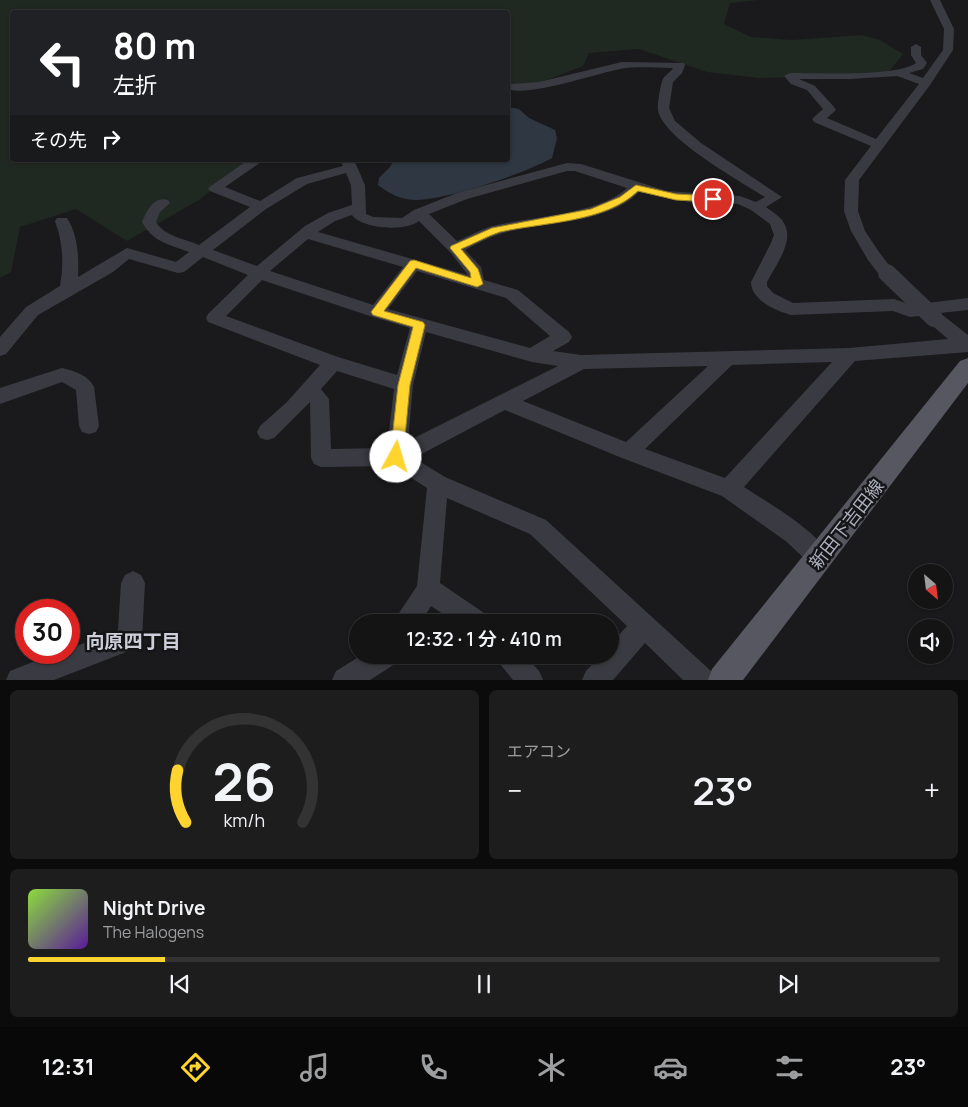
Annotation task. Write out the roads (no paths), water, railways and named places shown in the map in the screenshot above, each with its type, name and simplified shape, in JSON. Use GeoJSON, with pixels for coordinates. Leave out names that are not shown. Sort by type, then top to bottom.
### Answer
{"type":"FeatureCollection","features":[{"type":"Feature","properties":{"kind":"main road","name":"新田下吉田線"},"geometry":{"type":"LineString","coordinates":[[723,680],[820,558],[967,352]]}},
{"type":"Feature","properties":{"kind":"street"},"geometry":{"type":"LineString","coordinates":[[935,0],[949,29],[948,50],[926,83],[852,180],[851,211],[858,231],[873,256],[887,273],[967,352]]}},
{"type":"Feature","properties":{"kind":"street"},"geometry":{"type":"LineString","coordinates":[[879,144],[818,119],[830,110],[811,88],[796,82],[790,76],[850,76],[898,73],[919,67],[922,64],[916,55],[916,47]]}},
{"type":"Feature","properties":{"kind":"street"},"geometry":{"type":"LineString","coordinates":[[512,87],[539,85],[622,65],[680,65],[678,71],[667,82],[668,88],[664,106],[667,118],[692,142],[775,197],[756,207]]}},
{"type":"Feature","properties":{"kind":"street"},"geometry":{"type":"LineString","coordinates":[[898,73],[926,83]]}},
{"type":"Feature","properties":{"kind":"street"},"geometry":{"type":"LineString","coordinates":[[255,162],[215,188],[260,206]]}},
{"type":"Feature","properties":{"kind":"street"},"geometry":{"type":"LineString","coordinates":[[0,349],[32,311],[107,268],[127,253],[178,268],[260,206],[302,180],[349,164],[358,185],[358,208],[361,217],[383,223],[403,223],[412,220],[419,213],[462,196],[567,167],[576,167],[636,188],[683,198],[740,200],[756,207],[776,222],[781,235],[779,243],[759,282],[759,287],[767,297],[791,309],[894,306],[910,311],[968,304]]}},
{"type":"Feature","properties":{"kind":"street"},"geometry":{"type":"LineString","coordinates":[[455,248],[496,230],[593,212],[624,199],[636,188]]}},
{"type":"Feature","properties":{"kind":"street"},"geometry":{"type":"LineString","coordinates":[[163,203],[150,216],[149,222],[154,231],[162,236],[259,273],[376,312],[532,355],[582,362],[967,352]]}},
{"type":"Feature","properties":{"kind":"street"},"geometry":{"type":"LineString","coordinates":[[358,208],[327,218],[306,233],[259,273],[214,318],[333,363],[404,385]]}},
{"type":"Feature","properties":{"kind":"street"},"geometry":{"type":"LineString","coordinates":[[419,213],[455,248],[475,271],[477,284]]}},
{"type":"Feature","properties":{"kind":"street"},"geometry":{"type":"LineString","coordinates":[[62,221],[69,237],[72,254],[68,289]]}},
{"type":"Feature","properties":{"kind":"street"},"geometry":{"type":"LineString","coordinates":[[306,233],[512,294],[563,337],[532,355]]}},
{"type":"Feature","properties":{"kind":"street"},"geometry":{"type":"LineString","coordinates":[[376,312],[414,264]]}},
{"type":"Feature","properties":{"kind":"street"},"geometry":{"type":"LineString","coordinates":[[396,457],[404,385],[419,325]]}},
{"type":"Feature","properties":{"kind":"street"},"geometry":{"type":"LineString","coordinates":[[729,489],[850,355]]}},
{"type":"Feature","properties":{"kind":"street"},"geometry":{"type":"LineString","coordinates":[[629,452],[729,357]]}},
{"type":"Feature","properties":{"kind":"street"},"geometry":{"type":"LineString","coordinates":[[308,389],[320,399],[321,458],[396,457],[582,362]]}},
{"type":"Feature","properties":{"kind":"street"},"geometry":{"type":"LineString","coordinates":[[267,432],[285,419],[308,389],[333,363]]}},
{"type":"Feature","properties":{"kind":"street"},"geometry":{"type":"LineString","coordinates":[[0,396],[62,375],[73,378],[85,387],[89,426]]}},
{"type":"Feature","properties":{"kind":"street"},"geometry":{"type":"LineString","coordinates":[[503,401],[629,452],[729,489],[795,534],[820,558]]}},
{"type":"Feature","properties":{"kind":"street"},"geometry":{"type":"LineString","coordinates":[[396,457],[438,484],[538,527],[702,680]]}},
{"type":"Feature","properties":{"kind":"street"},"geometry":{"type":"LineString","coordinates":[[413,614],[428,589],[438,484]]}},
{"type":"Feature","properties":{"kind":"street"},"geometry":{"type":"LineString","coordinates":[[19,680],[130,638],[133,583]]}},
{"type":"Feature","properties":{"kind":"street"},"geometry":{"type":"LineString","coordinates":[[428,589],[464,614]]}},
{"type":"Feature","properties":{"kind":"street"},"geometry":{"type":"LineString","coordinates":[[595,680],[644,626]]}},
{"type":"Feature","properties":{"kind":"street"},"geometry":{"type":"LineString","coordinates":[[345,680],[371,664]]}},
{"type":"Feature","properties":{"kind":"street"},"geometry":{"type":"LineString","coordinates":[[517,664],[530,680]]}},
{"type":"Feature","properties":{"kind":"water"},"geometry":{"type":"Polygon","coordinates":[[[510,107],[519,109],[529,118],[555,130],[557,138],[552,158],[486,185],[431,199],[401,198],[378,185],[379,178],[393,162],[510,162],[510,107]]]}},
{"type":"Feature","properties":{"kind":"district","name":"向原四丁目"},"geometry":{"type":"Point","coordinates":[133,641]}}]}
